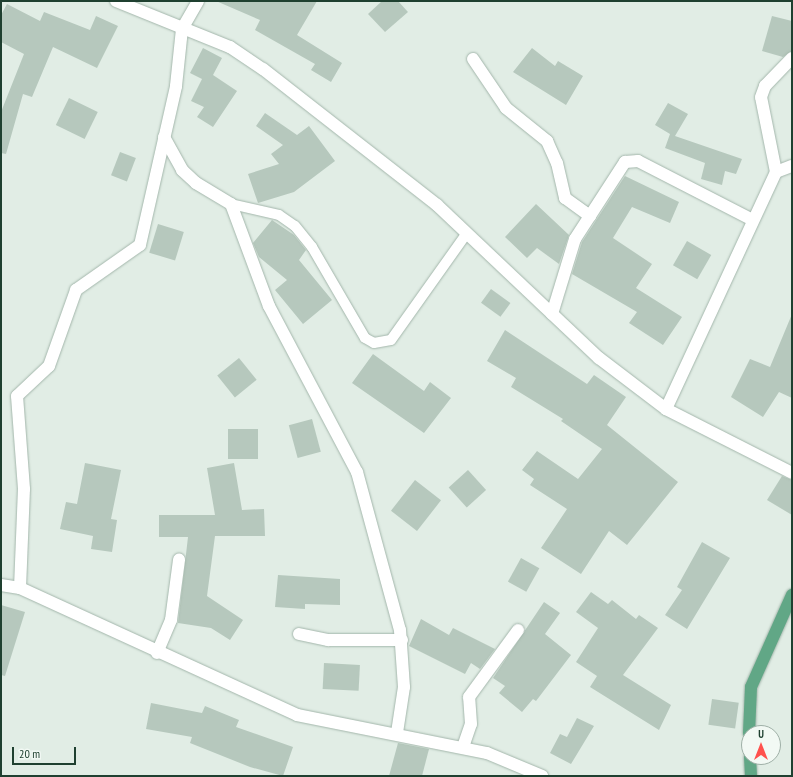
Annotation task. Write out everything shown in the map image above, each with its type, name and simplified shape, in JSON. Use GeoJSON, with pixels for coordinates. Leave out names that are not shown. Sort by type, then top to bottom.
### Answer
{"type":"FeatureCollection","features":[{"type":"Feature","properties":{"kind":"main road"},"geometry":{"type":"LineString","coordinates":[[750,725],[750,687],[792,595]]}},
{"type":"Feature","properties":{"kind":"main road"},"geometry":{"type":"LineString","coordinates":[[750,765],[751,776]]}},
{"type":"Feature","properties":{"kind":"street"},"geometry":{"type":"LineString","coordinates":[[116,1],[182,29],[230,47],[263,69],[437,205],[599,358],[666,409],[792,473]]}},
{"type":"Feature","properties":{"kind":"street"},"geometry":{"type":"LineString","coordinates":[[20,588],[24,489],[17,396],[49,366],[76,290],[140,245],[176,86],[182,29],[198,1]]}},
{"type":"Feature","properties":{"kind":"street"},"geometry":{"type":"LineString","coordinates":[[666,409],[776,172],[761,97],[765,86],[792,58]]}},
{"type":"Feature","properties":{"kind":"street"},"geometry":{"type":"LineString","coordinates":[[473,59],[506,108],[547,141],[558,163],[564,198],[590,216]]}},
{"type":"Feature","properties":{"kind":"street"},"geometry":{"type":"LineString","coordinates":[[164,137],[182,170],[196,183],[232,204],[269,306],[357,472],[370,508],[402,640],[404,687],[397,734]]}},
{"type":"Feature","properties":{"kind":"street"},"geometry":{"type":"LineString","coordinates":[[552,314],[576,239],[625,162],[632,160],[753,220]]}},
{"type":"Feature","properties":{"kind":"street"},"geometry":{"type":"LineString","coordinates":[[776,172],[792,166]]}},
{"type":"Feature","properties":{"kind":"street"},"geometry":{"type":"LineString","coordinates":[[157,653],[171,620],[179,560]]}},
{"type":"Feature","properties":{"kind":"street"},"geometry":{"type":"LineString","coordinates":[[1,585],[20,588],[157,653],[297,715],[463,747],[487,753],[542,776]]}},
{"type":"Feature","properties":{"kind":"street"},"geometry":{"type":"LineString","coordinates":[[463,747],[471,724],[469,697],[518,630]]}},
{"type":"Feature","properties":{"kind":"street"},"geometry":{"type":"LineString","coordinates":[[299,634],[328,640],[402,640]]}},
{"type":"Feature","properties":{"kind":"lane"},"geometry":{"type":"LineString","coordinates":[[232,204],[279,215],[295,226],[312,247],[365,338],[374,343],[391,340],[467,233]]}},
{"type":"Feature","properties":{"kind":"building"},"geometry":{"type":"Polygon","coordinates":[[[216,1],[317,1],[297,35],[342,63],[331,82],[311,70],[315,64],[255,30],[260,20],[216,1]]]}},
{"type":"Feature","properties":{"kind":"building"},"geometry":{"type":"Polygon","coordinates":[[[382,1],[398,1],[408,12],[385,32],[368,14],[382,1]]]}},
{"type":"Feature","properties":{"kind":"building"},"geometry":{"type":"Polygon","coordinates":[[[7,4],[40,21],[44,12],[90,30],[96,16],[118,26],[97,68],[53,47],[32,97],[23,94],[6,154],[1,153],[1,112],[24,54],[1,42],[1,15],[7,4]]]}},
{"type":"Feature","properties":{"kind":"building"},"geometry":{"type":"Polygon","coordinates":[[[772,16],[792,21],[792,51],[783,57],[762,51],[772,16]]]}},
{"type":"Feature","properties":{"kind":"building"},"geometry":{"type":"Polygon","coordinates":[[[203,48],[222,58],[213,75],[237,91],[213,127],[197,117],[204,107],[191,101],[202,79],[190,73],[203,48]]]}},
{"type":"Feature","properties":{"kind":"building"},"geometry":{"type":"Polygon","coordinates":[[[532,48],[555,66],[558,61],[583,76],[566,105],[513,72],[532,48]]]}},
{"type":"Feature","properties":{"kind":"building"},"geometry":{"type":"Polygon","coordinates":[[[69,98],[98,112],[85,139],[56,125],[69,98]]]}},
{"type":"Feature","properties":{"kind":"building"},"geometry":{"type":"Polygon","coordinates":[[[668,103],[688,114],[675,136],[742,159],[736,174],[725,171],[722,185],[701,179],[705,163],[665,148],[670,134],[655,125],[668,103]]]}},
{"type":"Feature","properties":{"kind":"building"},"geometry":{"type":"Polygon","coordinates":[[[265,113],[297,135],[309,126],[335,161],[294,192],[258,203],[248,174],[279,164],[271,154],[283,145],[256,126],[265,113]]]}},
{"type":"Feature","properties":{"kind":"building"},"geometry":{"type":"Polygon","coordinates":[[[120,152],[136,158],[127,181],[111,175],[120,152]]]}},
{"type":"Feature","properties":{"kind":"building"},"geometry":{"type":"Polygon","coordinates":[[[625,176],[679,202],[670,223],[632,207],[613,238],[652,264],[636,288],[682,317],[663,345],[629,323],[637,312],[572,274],[582,242],[625,176]]]}},
{"type":"Feature","properties":{"kind":"building"},"geometry":{"type":"Polygon","coordinates":[[[536,204],[569,235],[559,264],[537,248],[527,258],[505,237],[536,204]]]}},
{"type":"Feature","properties":{"kind":"building"},"geometry":{"type":"Polygon","coordinates":[[[272,220],[294,235],[306,250],[299,260],[332,300],[303,324],[275,290],[287,280],[259,257],[253,243],[272,220]]]}},
{"type":"Feature","properties":{"kind":"building"},"geometry":{"type":"Polygon","coordinates":[[[158,224],[184,232],[175,261],[149,253],[158,224]]]}},
{"type":"Feature","properties":{"kind":"building"},"geometry":{"type":"Polygon","coordinates":[[[687,241],[711,255],[697,279],[673,265],[687,241]]]}},
{"type":"Feature","properties":{"kind":"building"},"geometry":{"type":"Polygon","coordinates":[[[491,289],[510,303],[500,317],[481,303],[491,289]]]}},
{"type":"Feature","properties":{"kind":"building"},"geometry":{"type":"Polygon","coordinates":[[[792,314],[792,398],[779,392],[763,417],[731,397],[750,359],[770,367],[792,314]]]}},
{"type":"Feature","properties":{"kind":"building"},"geometry":{"type":"Polygon","coordinates":[[[505,330],[587,384],[594,375],[626,397],[607,425],[678,482],[627,545],[609,531],[581,574],[541,548],[567,509],[530,485],[534,479],[522,470],[537,451],[578,479],[602,449],[561,421],[563,419],[511,387],[516,378],[487,361],[505,330]]]}},
{"type":"Feature","properties":{"kind":"building"},"geometry":{"type":"Polygon","coordinates":[[[373,354],[424,391],[430,382],[451,398],[424,433],[352,383],[373,354]]]}},
{"type":"Feature","properties":{"kind":"building"},"geometry":{"type":"Polygon","coordinates":[[[239,358],[257,380],[235,397],[217,376],[239,358]]]}},
{"type":"Feature","properties":{"kind":"building"},"geometry":{"type":"Polygon","coordinates":[[[312,419],[321,452],[298,458],[289,425],[312,419]]]}},
{"type":"Feature","properties":{"kind":"building"},"geometry":{"type":"Polygon","coordinates":[[[228,429],[258,429],[258,459],[228,459],[228,429]]]}},
{"type":"Feature","properties":{"kind":"building"},"geometry":{"type":"Polygon","coordinates":[[[85,463],[121,470],[111,519],[117,520],[112,552],[91,549],[93,536],[60,529],[66,502],[77,504],[85,463]]]}},
{"type":"Feature","properties":{"kind":"building"},"geometry":{"type":"Polygon","coordinates":[[[234,463],[242,510],[264,509],[265,536],[215,536],[207,596],[243,620],[230,640],[211,628],[178,623],[188,537],[159,537],[159,515],[215,515],[207,468],[234,463]]]}},
{"type":"Feature","properties":{"kind":"building"},"geometry":{"type":"Polygon","coordinates":[[[468,470],[486,490],[467,507],[449,487],[468,470]]]}},
{"type":"Feature","properties":{"kind":"building"},"geometry":{"type":"Polygon","coordinates":[[[782,476],[792,480],[792,515],[767,500],[782,476]]]}},
{"type":"Feature","properties":{"kind":"building"},"geometry":{"type":"Polygon","coordinates":[[[415,480],[441,500],[417,531],[391,511],[415,480]]]}},
{"type":"Feature","properties":{"kind":"building"},"geometry":{"type":"Polygon","coordinates":[[[702,542],[730,558],[687,629],[665,615],[682,590],[677,587],[702,542]]]}},
{"type":"Feature","properties":{"kind":"building"},"geometry":{"type":"Polygon","coordinates":[[[521,558],[539,568],[526,592],[508,582],[521,558]]]}},
{"type":"Feature","properties":{"kind":"building"},"geometry":{"type":"Polygon","coordinates":[[[278,575],[340,579],[340,605],[305,604],[305,609],[275,607],[278,575]]]}},
{"type":"Feature","properties":{"kind":"building"},"geometry":{"type":"Polygon","coordinates":[[[591,592],[608,604],[612,600],[636,619],[639,615],[658,628],[623,675],[671,705],[659,730],[590,687],[597,676],[576,662],[598,628],[576,612],[591,592]]]}},
{"type":"Feature","properties":{"kind":"building"},"geometry":{"type":"Polygon","coordinates":[[[544,602],[560,613],[545,634],[571,655],[536,701],[533,699],[522,712],[499,693],[505,686],[493,678],[544,602]]]}},
{"type":"Feature","properties":{"kind":"building"},"geometry":{"type":"Polygon","coordinates":[[[1,605],[25,612],[5,676],[1,675],[1,605]]]}},
{"type":"Feature","properties":{"kind":"building"},"geometry":{"type":"Polygon","coordinates":[[[421,619],[449,635],[453,628],[495,649],[480,669],[471,663],[465,674],[409,646],[421,619]]]}},
{"type":"Feature","properties":{"kind":"building"},"geometry":{"type":"Polygon","coordinates":[[[324,663],[360,665],[359,691],[323,689],[324,663]]]}},
{"type":"Feature","properties":{"kind":"building"},"geometry":{"type":"Polygon","coordinates":[[[712,699],[739,703],[735,729],[708,725],[712,699]]]}},
{"type":"Feature","properties":{"kind":"building"},"geometry":{"type":"Polygon","coordinates":[[[151,703],[202,713],[205,706],[239,720],[236,727],[293,747],[283,776],[250,767],[190,743],[192,737],[146,729],[151,703]]]}},
{"type":"Feature","properties":{"kind":"building"},"geometry":{"type":"Polygon","coordinates":[[[577,718],[594,726],[571,764],[550,753],[560,734],[567,737],[577,718]]]}},
{"type":"Feature","properties":{"kind":"building"},"geometry":{"type":"Polygon","coordinates":[[[398,743],[429,749],[422,776],[389,776],[398,743]]]}}]}
